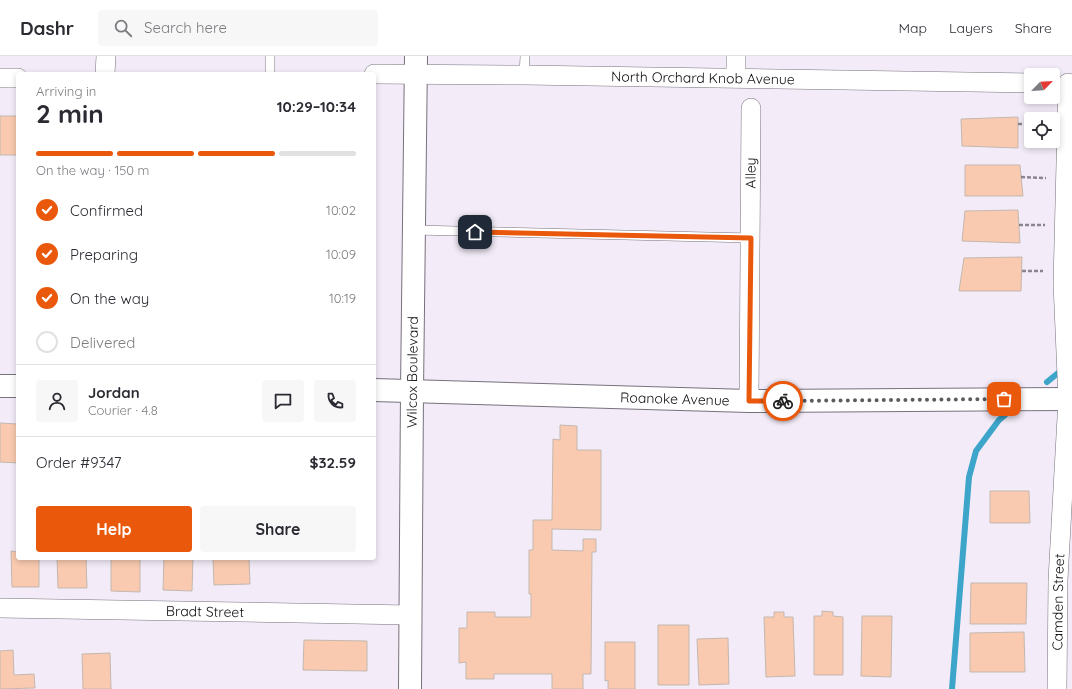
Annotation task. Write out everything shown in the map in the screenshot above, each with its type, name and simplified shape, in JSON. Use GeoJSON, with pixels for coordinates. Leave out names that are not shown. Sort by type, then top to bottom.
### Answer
{"type":"FeatureCollection","features":[{"type":"Feature","properties":{"kind":"street"},"geometry":{"type":"LineString","coordinates":[[105,72],[106,56]]}},
{"type":"Feature","properties":{"kind":"street"},"geometry":{"type":"LineString","coordinates":[[736,56],[736,78]]}},
{"type":"Feature","properties":{"kind":"street","name":"North Orchard Knob Avenue"},"geometry":{"type":"LineString","coordinates":[[376,74],[416,65],[524,75],[1024,83]]}},
{"type":"Feature","properties":{"kind":"street","name":"Wilcox Boulevard"},"geometry":{"type":"LineString","coordinates":[[410,689],[416,65]]}},
{"type":"Feature","properties":{"kind":"street"},"geometry":{"type":"LineString","coordinates":[[0,78],[16,78]]}},
{"type":"Feature","properties":{"kind":"street","name":"Camden Street"},"geometry":{"type":"LineString","coordinates":[[1057,689],[1058,580],[1070,399],[1063,283],[1065,179],[1064,83]]}},
{"type":"Feature","properties":{"kind":"street","name":"Alley"},"geometry":{"type":"LineString","coordinates":[[749,401],[751,108]]}},
{"type":"Feature","properties":{"kind":"street"},"geometry":{"type":"LineString","coordinates":[[0,386],[16,386]]}},
{"type":"Feature","properties":{"kind":"street","name":"Roanoke Avenue"},"geometry":{"type":"LineString","coordinates":[[376,390],[749,401],[1070,399]]}},
{"type":"Feature","properties":{"kind":"street","name":"Bradt Street"},"geometry":{"type":"LineString","coordinates":[[0,608],[410,615]]}},
{"type":"Feature","properties":{"kind":"lane"},"geometry":{"type":"LineString","coordinates":[[270,56],[270,72]]}},
{"type":"Feature","properties":{"kind":"lane"},"geometry":{"type":"LineString","coordinates":[[524,75],[525,56]]}},
{"type":"Feature","properties":{"kind":"lane"},"geometry":{"type":"LineString","coordinates":[[414,230],[751,238]]}},
{"type":"Feature","properties":{"kind":"path"},"geometry":{"type":"LineString","coordinates":[[1018,124],[1024,124]]}},
{"type":"Feature","properties":{"kind":"path"},"geometry":{"type":"LineString","coordinates":[[1021,177],[1065,179]]}},
{"type":"Feature","properties":{"kind":"path"},"geometry":{"type":"LineString","coordinates":[[1019,225],[1064,225]]}},
{"type":"Feature","properties":{"kind":"building"},"geometry":{"type":"Polygon","coordinates":[[[0,116],[16,116],[16,155],[0,155],[0,116]]]}},
{"type":"Feature","properties":{"kind":"building"},"geometry":{"type":"Polygon","coordinates":[[[1018,117],[1018,148],[962,146],[961,119],[1018,117]]]}},
{"type":"Feature","properties":{"kind":"building"},"geometry":{"type":"Polygon","coordinates":[[[965,165],[1020,165],[1023,196],[965,196],[965,165]]]}},
{"type":"Feature","properties":{"kind":"building"},"geometry":{"type":"Polygon","coordinates":[[[1018,210],[1020,243],[962,241],[965,211],[1018,210]]]}},
{"type":"Feature","properties":{"kind":"building"},"geometry":{"type":"Polygon","coordinates":[[[1022,257],[1021,291],[959,291],[964,258],[1022,257]]]}},
{"type":"Feature","properties":{"kind":"building"},"geometry":{"type":"Polygon","coordinates":[[[0,423],[16,424],[16,463],[0,462],[0,423]]]}},
{"type":"Feature","properties":{"kind":"building"},"geometry":{"type":"Polygon","coordinates":[[[560,425],[577,426],[577,450],[601,450],[601,530],[552,529],[552,550],[583,551],[583,539],[596,539],[596,552],[592,552],[591,674],[583,674],[583,689],[552,689],[552,674],[494,674],[494,679],[466,679],[466,662],[459,663],[459,628],[467,628],[467,612],[495,612],[495,617],[531,617],[531,594],[529,594],[529,550],[533,550],[533,520],[552,520],[553,439],[560,440],[560,425]]]}},
{"type":"Feature","properties":{"kind":"building"},"geometry":{"type":"Polygon","coordinates":[[[990,491],[1029,491],[1030,523],[990,523],[990,491]]]}},
{"type":"Feature","properties":{"kind":"building"},"geometry":{"type":"Polygon","coordinates":[[[11,551],[16,552],[16,560],[39,560],[39,587],[12,587],[11,551]]]}},
{"type":"Feature","properties":{"kind":"building"},"geometry":{"type":"Polygon","coordinates":[[[57,560],[86,560],[87,588],[58,588],[57,560]]]}},
{"type":"Feature","properties":{"kind":"building"},"geometry":{"type":"Polygon","coordinates":[[[111,560],[140,560],[140,592],[111,591],[111,560]]]}},
{"type":"Feature","properties":{"kind":"building"},"geometry":{"type":"Polygon","coordinates":[[[164,560],[193,560],[192,591],[163,590],[164,560]]]}},
{"type":"Feature","properties":{"kind":"building"},"geometry":{"type":"Polygon","coordinates":[[[213,560],[249,560],[250,584],[214,585],[213,560]]]}},
{"type":"Feature","properties":{"kind":"building"},"geometry":{"type":"Polygon","coordinates":[[[971,583],[1027,583],[1026,624],[970,624],[971,583]]]}},
{"type":"Feature","properties":{"kind":"building"},"geometry":{"type":"Polygon","coordinates":[[[822,611],[833,612],[833,616],[843,617],[843,675],[814,675],[814,616],[822,616],[822,611]]]}},
{"type":"Feature","properties":{"kind":"building"},"geometry":{"type":"Polygon","coordinates":[[[774,612],[784,612],[784,617],[793,617],[795,676],[766,677],[764,617],[774,617],[774,612]]]}},
{"type":"Feature","properties":{"kind":"building"},"geometry":{"type":"Polygon","coordinates":[[[862,616],[892,616],[891,677],[861,676],[862,616]]]}},
{"type":"Feature","properties":{"kind":"building"},"geometry":{"type":"Polygon","coordinates":[[[658,625],[689,625],[689,685],[658,685],[658,625]]]}},
{"type":"Feature","properties":{"kind":"building"},"geometry":{"type":"Polygon","coordinates":[[[1024,632],[1025,672],[970,672],[970,633],[1024,632]]]}},
{"type":"Feature","properties":{"kind":"building"},"geometry":{"type":"Polygon","coordinates":[[[728,638],[729,684],[699,685],[697,639],[728,638]]]}},
{"type":"Feature","properties":{"kind":"building"},"geometry":{"type":"Polygon","coordinates":[[[304,640],[367,641],[367,671],[303,670],[304,640]]]}},
{"type":"Feature","properties":{"kind":"building"},"geometry":{"type":"Polygon","coordinates":[[[605,642],[635,642],[635,689],[608,689],[608,680],[605,681],[605,642]]]}},
{"type":"Feature","properties":{"kind":"building"},"geometry":{"type":"Polygon","coordinates":[[[13,650],[14,675],[34,674],[35,688],[0,689],[0,651],[13,650]]]}},
{"type":"Feature","properties":{"kind":"building"},"geometry":{"type":"Polygon","coordinates":[[[110,653],[111,689],[83,689],[82,654],[110,653]]]}},
{"type":"Feature","properties":{"kind":"waterway"},"geometry":{"type":"LineString","coordinates":[[1047,382],[1063,369]]}},
{"type":"Feature","properties":{"kind":"waterway"},"geometry":{"type":"LineString","coordinates":[[952,689],[969,477],[976,451],[999,420],[1005,415]]}},
{"type":"Feature","properties":{"kind":"way so far"},"geometry":{"type":"LineString","coordinates":[[783,401],[1004,399]]}},
{"type":"Feature","properties":{"kind":"route"},"geometry":{"type":"LineString","coordinates":[[475,232],[751,238],[749,401],[783,401]]}}]}
